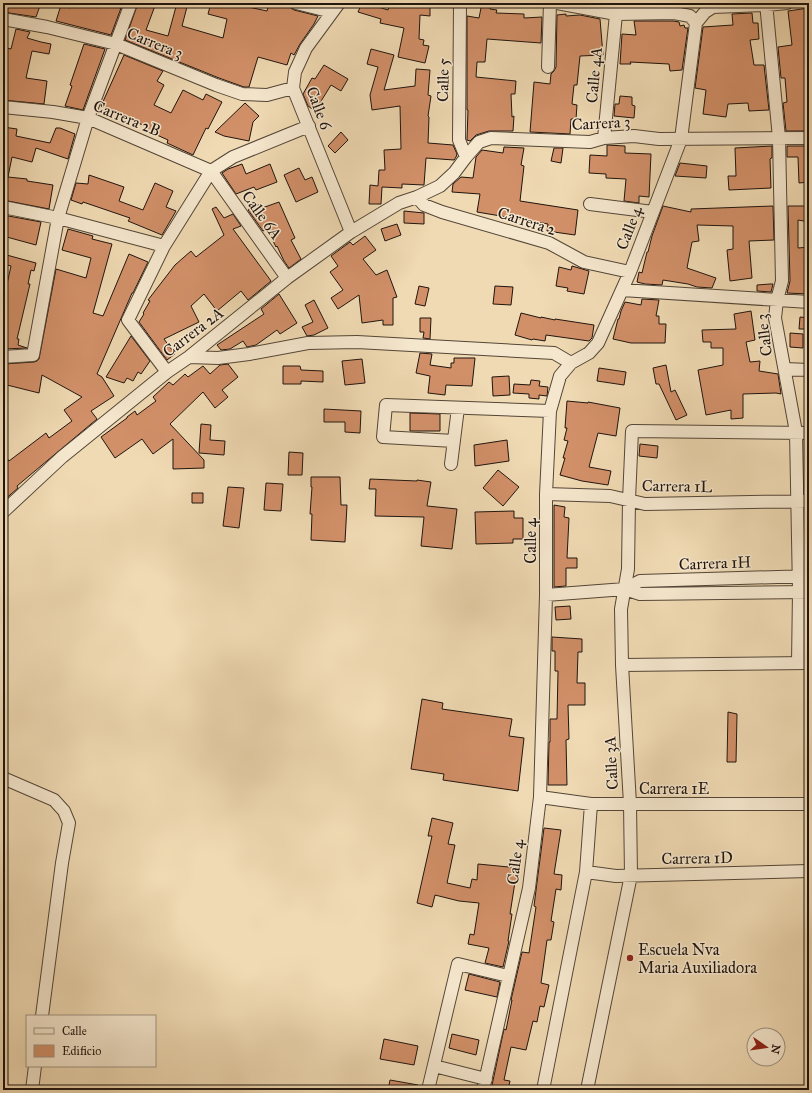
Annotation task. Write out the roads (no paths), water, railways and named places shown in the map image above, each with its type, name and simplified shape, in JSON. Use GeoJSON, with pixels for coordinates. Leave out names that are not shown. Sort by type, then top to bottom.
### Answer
{"type":"FeatureCollection","features":[{"type":"Feature","properties":{"kind":"street"},"geometry":{"type":"LineString","coordinates":[[3,357],[33,355],[58,218],[88,118],[131,3]]}},
{"type":"Feature","properties":{"kind":"street"},"geometry":{"type":"LineString","coordinates":[[296,3],[335,8]]}},
{"type":"Feature","properties":{"kind":"street","name":"Calle 5"},"geometry":{"type":"LineString","coordinates":[[460,3],[459,140],[466,157]]}},
{"type":"Feature","properties":{"kind":"street"},"geometry":{"type":"LineString","coordinates":[[548,67],[550,3]]}},
{"type":"Feature","properties":{"kind":"street"},"geometry":{"type":"LineString","coordinates":[[557,3],[616,14],[674,13],[690,16],[696,23],[713,5],[787,3]]}},
{"type":"Feature","properties":{"kind":"street","name":"Calle 3"},"geometry":{"type":"LineString","coordinates":[[767,4],[779,138],[782,282],[777,300],[775,318],[796,432],[803,501],[804,663]]}},
{"type":"Feature","properties":{"kind":"street","name":"Calle 6"},"geometry":{"type":"LineString","coordinates":[[335,8],[306,48],[295,72],[294,88],[351,232]]}},
{"type":"Feature","properties":{"kind":"street","name":"Calle 4A"},"geometry":{"type":"LineString","coordinates":[[604,138],[616,14]]}},
{"type":"Feature","properties":{"kind":"street","name":"Carrera 3"},"geometry":{"type":"LineString","coordinates":[[3,18],[116,44],[216,85],[242,94],[267,95],[294,88]]}},
{"type":"Feature","properties":{"kind":"street","name":"Calle 4"},"geometry":{"type":"LineString","coordinates":[[484,1084],[529,888],[540,798],[546,595],[546,494],[550,411],[560,376],[571,363],[589,352],[598,343],[630,272],[681,138],[696,23]]}},
{"type":"Feature","properties":{"kind":"street","name":"Carrera 2B"},"geometry":{"type":"LineString","coordinates":[[3,107],[53,112],[88,118],[211,171]]}},
{"type":"Feature","properties":{"kind":"street"},"geometry":{"type":"LineString","coordinates":[[167,372],[128,320],[164,246],[211,171],[233,157],[308,126]]}},
{"type":"Feature","properties":{"kind":"street","name":"Carrera 3"},"geometry":{"type":"LineString","coordinates":[[417,197],[440,186],[454,173],[479,142],[491,138],[590,142],[604,138],[634,136],[659,139],[809,138]]}},
{"type":"Feature","properties":{"kind":"street","name":"Calle 6A"},"geometry":{"type":"LineString","coordinates":[[211,171],[287,278]]}},
{"type":"Feature","properties":{"kind":"street","name":"Carrera 2A"},"geometry":{"type":"LineString","coordinates":[[3,512],[62,457],[167,372],[190,357],[287,278],[351,232],[399,203],[417,197]]}},
{"type":"Feature","properties":{"kind":"street","name":"Carrera 2"},"geometry":{"type":"LineString","coordinates":[[417,197],[424,205],[442,212],[549,243],[584,262],[630,272]]}},
{"type":"Feature","properties":{"kind":"street"},"geometry":{"type":"LineString","coordinates":[[590,204],[653,212]]}},
{"type":"Feature","properties":{"kind":"street"},"geometry":{"type":"LineString","coordinates":[[3,207],[58,218],[164,246]]}},
{"type":"Feature","properties":{"kind":"street"},"geometry":{"type":"LineString","coordinates":[[622,290],[809,302]]}},
{"type":"Feature","properties":{"kind":"street"},"geometry":{"type":"LineString","coordinates":[[190,357],[218,358],[249,354],[308,342],[357,342],[554,353],[571,363]]}},
{"type":"Feature","properties":{"kind":"street"},"geometry":{"type":"LineString","coordinates":[[785,369],[809,370]]}},
{"type":"Feature","properties":{"kind":"street"},"geometry":{"type":"LineString","coordinates":[[454,441],[383,437],[386,405],[550,411]]}},
{"type":"Feature","properties":{"kind":"street"},"geometry":{"type":"LineString","coordinates":[[451,464],[458,408]]}},
{"type":"Feature","properties":{"kind":"street","name":"Calle 3A"},"geometry":{"type":"LineString","coordinates":[[587,1090],[631,875],[630,804],[622,665],[621,609],[628,569],[632,431],[796,432]]}},
{"type":"Feature","properties":{"kind":"street"},"geometry":{"type":"LineString","coordinates":[[796,432],[809,433]]}},
{"type":"Feature","properties":{"kind":"street","name":"Carrera 1L"},"geometry":{"type":"LineString","coordinates":[[546,494],[610,496],[645,504],[803,501]]}},
{"type":"Feature","properties":{"kind":"street","name":"Carrera 1H"},"geometry":{"type":"LineString","coordinates":[[625,589],[640,581],[804,576]]}},
{"type":"Feature","properties":{"kind":"street","name":"Carrera 1H"},"geometry":{"type":"LineString","coordinates":[[546,595],[625,589],[640,594],[804,592]]}},
{"type":"Feature","properties":{"kind":"street"},"geometry":{"type":"LineString","coordinates":[[622,665],[804,663]]}},
{"type":"Feature","properties":{"kind":"street"},"geometry":{"type":"LineString","coordinates":[[3,778],[54,800],[64,811],[69,823],[62,863],[42,1015]]}},
{"type":"Feature","properties":{"kind":"street","name":"Carrera 1E"},"geometry":{"type":"LineString","coordinates":[[540,798],[591,804],[809,804]]}},
{"type":"Feature","properties":{"kind":"street"},"geometry":{"type":"LineString","coordinates":[[543,1090],[586,872],[591,804]]}},
{"type":"Feature","properties":{"kind":"street","name":"Carrera 1D"},"geometry":{"type":"LineString","coordinates":[[586,872],[616,876],[809,871]]}},
{"type":"Feature","properties":{"kind":"street"},"geometry":{"type":"LineString","coordinates":[[428,1090],[458,964],[508,976]]}},
{"type":"Feature","properties":{"kind":"street"},"geometry":{"type":"LineString","coordinates":[[434,1066],[484,1084]]}},
{"type":"Feature","properties":{"kind":"street"},"geometry":{"type":"LineString","coordinates":[[32,1090],[35,1067]]}},
{"type":"Feature","properties":{"kind":"place","name":"Escuela Nva Maria Auxiliadora"},"geometry":{"type":"Point","coordinates":[630,958]}}]}
